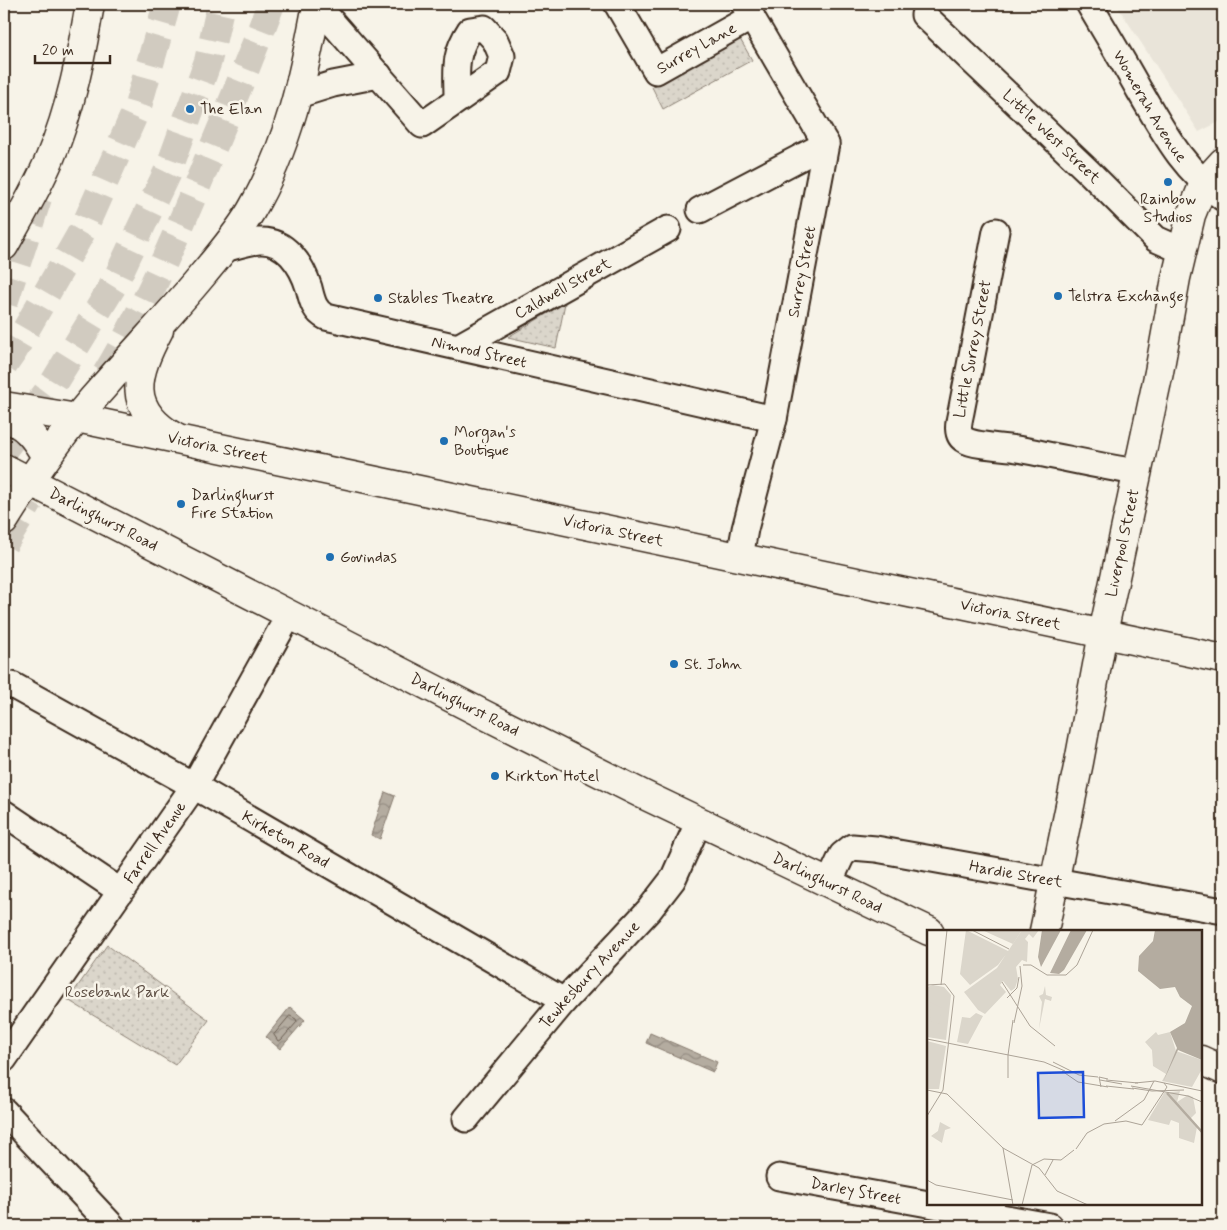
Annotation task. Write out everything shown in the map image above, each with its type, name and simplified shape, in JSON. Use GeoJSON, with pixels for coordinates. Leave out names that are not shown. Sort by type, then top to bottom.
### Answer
{"type":"FeatureCollection","features":[{"type":"Feature","properties":{"kind":"street"},"geometry":{"type":"LineString","coordinates":[[4,245],[34,192],[63,123],[76,75],[90,4]]}},
{"type":"Feature","properties":{"kind":"street"},"geometry":{"type":"LineString","coordinates":[[317,4],[422,125],[458,99]]}},
{"type":"Feature","properties":{"kind":"street"},"geometry":{"type":"LineString","coordinates":[[4,521],[46,456],[104,386],[164,320],[224,249],[250,212],[267,182],[298,95],[307,60],[317,4]]}},
{"type":"Feature","properties":{"kind":"street","name":"Surrey Lane"},"geometry":{"type":"LineString","coordinates":[[617,4],[656,71],[748,10]]}},
{"type":"Feature","properties":{"kind":"street","name":"Womerah Avenue"},"geometry":{"type":"LineString","coordinates":[[1089,4],[1182,160],[1213,190]]}},
{"type":"Feature","properties":{"kind":"street"},"geometry":{"type":"LineString","coordinates":[[700,210],[826,144],[748,10]]}},
{"type":"Feature","properties":{"kind":"street","name":"Little West Street"},"geometry":{"type":"LineString","coordinates":[[924,15],[1090,172],[1156,239],[1183,251]]}},
{"type":"Feature","properties":{"kind":"street"},"geometry":{"type":"LineString","coordinates":[[298,95],[333,84],[379,75]]}},
{"type":"Feature","properties":{"kind":"street","name":"Surrey Street"},"geometry":{"type":"LineString","coordinates":[[740,557],[745,529],[774,419],[826,144]]}},
{"type":"Feature","properties":{"kind":"street","name":"Liverpool Street"},"geometry":{"type":"LineString","coordinates":[[1044,930],[1079,762],[1103,633],[1160,372],[1176,278],[1191,215],[1213,190],[1223,162]]}},
{"type":"Feature","properties":{"kind":"street","name":"Caldwell Street"},"geometry":{"type":"LineString","coordinates":[[458,347],[668,229]]}},
{"type":"Feature","properties":{"kind":"street","name":"Little Surrey Street"},"geometry":{"type":"LineString","coordinates":[[996,231],[960,412],[959,434],[964,440],[972,442],[1137,472]]}},
{"type":"Feature","properties":{"kind":"street","name":"Nimrod Street"},"geometry":{"type":"LineString","coordinates":[[224,249],[258,241],[279,244],[299,265],[313,304],[323,316],[774,419]]}},
{"type":"Feature","properties":{"kind":"street"},"geometry":{"type":"LineString","coordinates":[[164,320],[141,368],[139,389],[146,410],[154,420],[162,428],[181,440]]}},
{"type":"Feature","properties":{"kind":"street","name":"Victoria Street"},"geometry":{"type":"LineString","coordinates":[[4,406],[77,418],[1223,659]]}},
{"type":"Feature","properties":{"kind":"street"},"geometry":{"type":"LineString","coordinates":[[4,418],[18,423],[28,430],[46,456]]}},
{"type":"Feature","properties":{"kind":"street","name":"Darlinghurst Road"},"geometry":{"type":"LineString","coordinates":[[4,468],[483,714],[699,821],[927,930]]}},
{"type":"Feature","properties":{"kind":"street","name":"Farrell Avenue"},"geometry":{"type":"LineString","coordinates":[[4,1059],[194,786],[289,615]]}},
{"type":"Feature","properties":{"kind":"street","name":"Kirketon Road"},"geometry":{"type":"LineString","coordinates":[[4,685],[12,685],[194,786],[564,1001]]}},
{"type":"Feature","properties":{"kind":"street"},"geometry":{"type":"LineString","coordinates":[[4,813],[120,891]]}},
{"type":"Feature","properties":{"kind":"street","name":"Tewkesbury Avenue"},"geometry":{"type":"LineString","coordinates":[[466,1119],[564,1001],[650,910],[673,879],[699,821]]}},
{"type":"Feature","properties":{"kind":"street","name":"Hardie Street"},"geometry":{"type":"LineString","coordinates":[[829,882],[842,855],[852,847],[876,849],[1223,911]]}},
{"type":"Feature","properties":{"kind":"street"},"geometry":{"type":"LineString","coordinates":[[1202,1060],[1223,1070]]}},
{"type":"Feature","properties":{"kind":"street"},"geometry":{"type":"LineString","coordinates":[[4,1111],[112,1226]]}},
{"type":"Feature","properties":{"kind":"street","name":"Darley Street"},"geometry":{"type":"LineString","coordinates":[[779,1177],[927,1204]]}},
{"type":"Feature","properties":{"kind":"street","name":"Darley Street"},"geometry":{"type":"LineString","coordinates":[[933,1205],[1050,1226]]}},
{"type":"Feature","properties":{"kind":"shaded area"},"geometry":{"type":"Polygon","coordinates":[[[1116,4],[1223,4],[1223,120],[1199,132],[1116,4]]]}},
{"type":"Feature","properties":{"kind":"green space"},"geometry":{"type":"Polygon","coordinates":[[[740,39],[752,60],[663,109],[652,87],[740,39]]]}},
{"type":"Feature","properties":{"kind":"green space"},"geometry":{"type":"Polygon","coordinates":[[[565,303],[556,348],[508,337],[565,303]]]}},
{"type":"Feature","properties":{"kind":"green space","name":"Rosebank Park"},"geometry":{"type":"Polygon","coordinates":[[[107,945],[209,1020],[175,1065],[68,1000],[107,945]]]}},
{"type":"Feature","properties":{"kind":"water"},"geometry":{"type":"Polygon","coordinates":[[[385,792],[395,796],[380,839],[371,835],[385,792]]]}},
{"type":"Feature","properties":{"kind":"water"},"geometry":{"type":"Polygon","coordinates":[[[290,1007],[305,1020],[280,1049],[266,1037],[290,1007]]]}},
{"type":"Feature","properties":{"kind":"water"},"geometry":{"type":"Polygon","coordinates":[[[650,1033],[717,1062],[713,1072],[646,1043],[650,1033]]]}},
{"type":"Feature","properties":{"kind":"tunnel"},"geometry":{"type":"LineString","coordinates":[[4,365],[84,228],[138,106],[167,4]]}},
{"type":"Feature","properties":{"kind":"tunnel"},"geometry":{"type":"LineString","coordinates":[[4,449],[51,387],[114,284],[170,166],[208,61],[221,4]]}},
{"type":"Feature","properties":{"kind":"tunnel"},"geometry":{"type":"LineString","coordinates":[[106,374],[148,296],[172,243],[232,103],[271,4]]}},
{"type":"Feature","properties":{"kind":"tunnel"},"geometry":{"type":"LineString","coordinates":[[4,303],[38,198]]}},
{"type":"Feature","properties":{"kind":"tunnel"},"geometry":{"type":"LineString","coordinates":[[4,544],[30,501]]}},
{"type":"Feature","properties":{"kind":"place","name":"The Elan"},"geometry":{"type":"Point","coordinates":[190,109]}},
{"type":"Feature","properties":{"kind":"place","name":"Rainbow Studios"},"geometry":{"type":"Point","coordinates":[1168,182]}},
{"type":"Feature","properties":{"kind":"place","name":"Telstra Exchange"},"geometry":{"type":"Point","coordinates":[1058,296]}},
{"type":"Feature","properties":{"kind":"place","name":"Stables Theatre"},"geometry":{"type":"Point","coordinates":[378,298]}},
{"type":"Feature","properties":{"kind":"place","name":"Morgan's Boutique"},"geometry":{"type":"Point","coordinates":[444,441]}},
{"type":"Feature","properties":{"kind":"place","name":"Darlinghurst Fire Station"},"geometry":{"type":"Point","coordinates":[181,504]}},
{"type":"Feature","properties":{"kind":"place","name":"Govindas"},"geometry":{"type":"Point","coordinates":[330,557]}},
{"type":"Feature","properties":{"kind":"place","name":"St. John"},"geometry":{"type":"Point","coordinates":[674,664]}},
{"type":"Feature","properties":{"kind":"place","name":"Kirkton Hotel"},"geometry":{"type":"Point","coordinates":[495,776]}}]}
